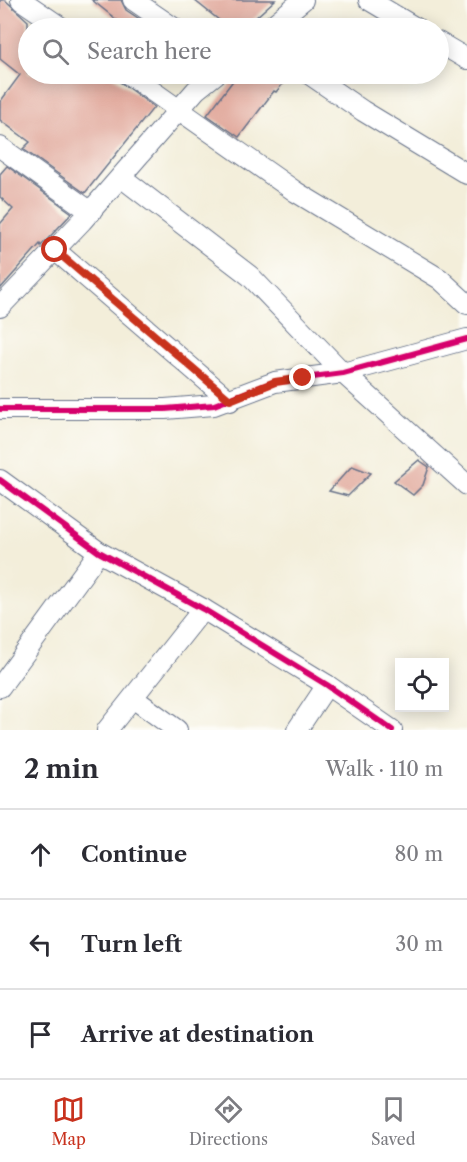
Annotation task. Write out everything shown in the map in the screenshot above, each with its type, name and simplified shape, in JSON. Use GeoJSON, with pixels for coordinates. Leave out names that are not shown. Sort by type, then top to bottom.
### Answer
{"type":"FeatureCollection","features":[{"type":"Feature","properties":{"kind":"street"},"geometry":{"type":"LineString","coordinates":[[21,0],[47,18]]}},
{"type":"Feature","properties":{"kind":"street"},"geometry":{"type":"LineString","coordinates":[[133,0],[159,18]]}},
{"type":"Feature","properties":{"kind":"street"},"geometry":{"type":"LineString","coordinates":[[369,0],[399,18]]}},
{"type":"Feature","properties":{"kind":"street"},"geometry":{"type":"LineString","coordinates":[[279,18],[294,2]]}},
{"type":"Feature","properties":{"kind":"street"},"geometry":{"type":"LineString","coordinates":[[449,48],[467,59]]}},
{"type":"Feature","properties":{"kind":"street"},"geometry":{"type":"LineString","coordinates":[[143,84],[296,192],[440,279],[467,304]]}},
{"type":"Feature","properties":{"kind":"street"},"geometry":{"type":"LineString","coordinates":[[2,301],[91,212],[179,109],[205,84]]}},
{"type":"Feature","properties":{"kind":"street"},"geometry":{"type":"LineString","coordinates":[[324,84],[363,111],[467,174]]}},
{"type":"Feature","properties":{"kind":"street"},"geometry":{"type":"LineString","coordinates":[[0,147],[91,212]]}},
{"type":"Feature","properties":{"kind":"street"},"geometry":{"type":"LineString","coordinates":[[121,177],[250,276],[343,374],[467,485]]}},
{"type":"Feature","properties":{"kind":"street"},"geometry":{"type":"LineString","coordinates":[[55,250],[230,400]]}},
{"type":"Feature","properties":{"kind":"street"},"geometry":{"type":"LineString","coordinates":[[0,409],[165,409],[214,405],[275,382],[343,374],[467,339]]}},
{"type":"Feature","properties":{"kind":"street"},"geometry":{"type":"LineString","coordinates":[[0,480],[99,552],[203,609],[327,685],[392,730]]}},
{"type":"Feature","properties":{"kind":"street"},"geometry":{"type":"LineString","coordinates":[[0,687],[99,552]]}},
{"type":"Feature","properties":{"kind":"street"},"geometry":{"type":"LineString","coordinates":[[107,730],[203,609]]}},
{"type":"Feature","properties":{"kind":"street"},"geometry":{"type":"LineString","coordinates":[[297,730],[327,685]]}},
{"type":"Feature","properties":{"kind":"street"},"geometry":{"type":"LineString","coordinates":[[133,698],[177,730]]}},
{"type":"Feature","properties":{"kind":"building"},"geometry":{"type":"Polygon","coordinates":[[[0,0],[5,0],[25,18],[18,18],[18,73],[0,59],[0,0]]]}},
{"type":"Feature","properties":{"kind":"building"},"geometry":{"type":"Polygon","coordinates":[[[92,0],[121,0],[126,10],[138,18],[114,18],[92,0]]]}},
{"type":"Feature","properties":{"kind":"building"},"geometry":{"type":"Polygon","coordinates":[[[194,0],[275,0],[255,18],[216,18],[194,0]]]}},
{"type":"Feature","properties":{"kind":"building"},"geometry":{"type":"Polygon","coordinates":[[[18,78],[18,84],[123,84],[154,107],[85,193],[23,149],[30,142],[0,120],[0,102],[18,78]]]}},
{"type":"Feature","properties":{"kind":"building"},"geometry":{"type":"Polygon","coordinates":[[[230,84],[283,84],[276,92],[274,91],[239,137],[207,115],[230,84]]]}},
{"type":"Feature","properties":{"kind":"building"},"geometry":{"type":"Polygon","coordinates":[[[7,166],[72,213],[41,246],[40,244],[0,289],[0,224],[13,209],[0,197],[0,174],[7,166]]]}},
{"type":"Feature","properties":{"kind":"building"},"geometry":{"type":"Polygon","coordinates":[[[419,460],[429,467],[423,485],[413,495],[394,481],[419,460]]]}},
{"type":"Feature","properties":{"kind":"building"},"geometry":{"type":"Polygon","coordinates":[[[352,466],[371,473],[348,496],[329,491],[352,466]]]}},
{"type":"Feature","properties":{"kind":"cycle path"},"geometry":{"type":"LineString","coordinates":[[0,409],[165,409],[214,405],[275,382],[343,373],[467,339]]}},
{"type":"Feature","properties":{"kind":"cycle path"},"geometry":{"type":"LineString","coordinates":[[0,480],[99,552],[203,609],[327,685],[392,730]]}},
{"type":"Feature","properties":{"kind":"route"},"geometry":{"type":"LineString","coordinates":[[55,250],[230,400],[275,382],[303,378]]}}]}
